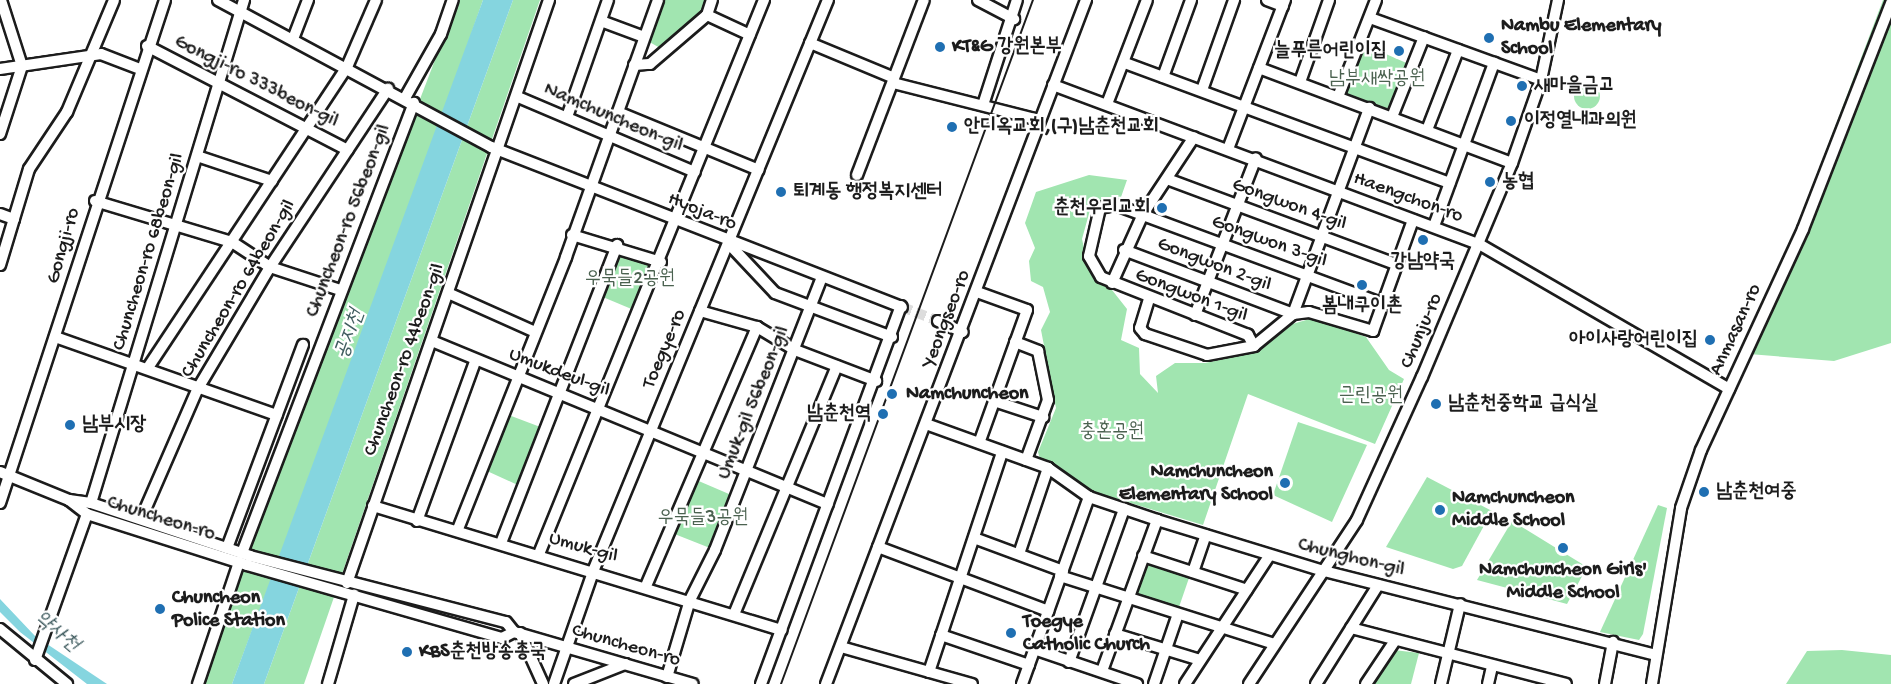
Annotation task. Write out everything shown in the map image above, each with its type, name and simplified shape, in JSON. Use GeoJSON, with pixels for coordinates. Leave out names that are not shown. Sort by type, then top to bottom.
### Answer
{"type":"FeatureCollection","features":[{"type":"Feature","properties":{"kind":"street"},"geometry":{"type":"LineString","coordinates":[[0,134],[22,66],[1,0]]}},
{"type":"Feature","properties":{"kind":"street"},"geometry":{"type":"LineString","coordinates":[[0,265],[29,170],[67,112],[114,0]]}},
{"type":"Feature","properties":{"kind":"street","name":"Gongji-ro"},"geometry":{"type":"LineString","coordinates":[[0,503],[5,474],[56,337],[95,201],[138,68],[165,0]]}},
{"type":"Feature","properties":{"kind":"street"},"geometry":{"type":"LineString","coordinates":[[218,0],[412,102]]}},
{"type":"Feature","properties":{"kind":"street","name":"Chuncheon-ro 68beon-gil"},"geometry":{"type":"LineString","coordinates":[[91,502],[244,0]]}},
{"type":"Feature","properties":{"kind":"street"},"geometry":{"type":"LineString","coordinates":[[293,39],[308,0]]}},
{"type":"Feature","properties":{"kind":"street"},"geometry":{"type":"LineString","coordinates":[[149,366],[347,67],[376,0]]}},
{"type":"Feature","properties":{"kind":"street","name":"Chuncheon-ro 56beon-gil"},"geometry":{"type":"LineString","coordinates":[[198,684],[340,290],[453,0]]}},
{"type":"Feature","properties":{"kind":"street","name":"Chuncheon-ro 44beon-gil"},"geometry":{"type":"LineString","coordinates":[[347,583],[432,341],[495,149],[518,97],[549,0]]}},
{"type":"Feature","properties":{"kind":"street"},"geometry":{"type":"LineString","coordinates":[[567,117],[608,0]]}},
{"type":"Feature","properties":{"kind":"street"},"geometry":{"type":"LineString","coordinates":[[458,529],[572,235],[589,185],[610,136],[657,0]]}},
{"type":"Feature","properties":{"kind":"street"},"geometry":{"type":"LineString","coordinates":[[634,65],[650,64],[707,15],[712,0]]}},
{"type":"Feature","properties":{"kind":"street","name":"Namchuncheon-gil"},"geometry":{"type":"LineString","coordinates":[[539,554],[661,262],[694,172],[764,0]]}},
{"type":"Feature","properties":{"kind":"street","name":"Toegye-ro"},"geometry":{"type":"LineString","coordinates":[[554,684],[594,569],[828,0]]}},
{"type":"Feature","properties":{"kind":"street"},"geometry":{"type":"LineString","coordinates":[[857,175],[924,0]]}},
{"type":"Feature","properties":{"kind":"street"},"geometry":{"type":"LineString","coordinates":[[978,0],[1014,19]]}},
{"type":"Feature","properties":{"kind":"street"},"geometry":{"type":"LineString","coordinates":[[983,105],[1014,19],[1017,0]]}},
{"type":"Feature","properties":{"kind":"street","name":"Yeongseo-ro"},"geometry":{"type":"LineString","coordinates":[[826,684],[963,332],[1039,120],[1086,0]]}},
{"type":"Feature","properties":{"kind":"street"},"geometry":{"type":"LineString","coordinates":[[1107,104],[1125,63],[1147,0]]}},
{"type":"Feature","properties":{"kind":"street"},"geometry":{"type":"LineString","coordinates":[[1163,77],[1191,0]]}},
{"type":"Feature","properties":{"kind":"street"},"geometry":{"type":"LineString","coordinates":[[1202,90],[1234,0]]}},
{"type":"Feature","properties":{"kind":"street"},"geometry":{"type":"LineString","coordinates":[[1228,149],[1284,3],[1267,0]]}},
{"type":"Feature","properties":{"kind":"street"},"geometry":{"type":"LineString","coordinates":[[1300,82],[1329,0]]}},
{"type":"Feature","properties":{"kind":"street"},"geometry":{"type":"LineString","coordinates":[[1338,97],[1376,0]]}},
{"type":"Feature","properties":{"kind":"street","name":"Chunju-ro"},"geometry":{"type":"LineString","coordinates":[[1250,684],[1357,520],[1479,244],[1512,163],[1541,80],[1558,0]]}},
{"type":"Feature","properties":{"kind":"street","name":"Anmasan-ro"},"geometry":{"type":"LineString","coordinates":[[1652,684],[1681,508],[1729,389],[1803,229],[1891,3]]}},
{"type":"Feature","properties":{"kind":"street"},"geometry":{"type":"LineString","coordinates":[[707,15],[750,35]]}},
{"type":"Feature","properties":{"kind":"street"},"geometry":{"type":"LineString","coordinates":[[1370,18],[1541,80]]}},
{"type":"Feature","properties":{"kind":"street"},"geometry":{"type":"LineString","coordinates":[[602,21],[644,37]]}},
{"type":"Feature","properties":{"kind":"street"},"geometry":{"type":"LineString","coordinates":[[1392,117],[1424,37]]}},
{"type":"Feature","properties":{"kind":"street"},"geometry":{"type":"LineString","coordinates":[[810,43],[894,80],[1039,120]]}},
{"type":"Feature","properties":{"kind":"street","name":"Gongji-ro 333beon-gil"},"geometry":{"type":"LineString","coordinates":[[147,45],[348,150]]}},
{"type":"Feature","properties":{"kind":"street"},"geometry":{"type":"LineString","coordinates":[[1427,130],[1458,50]]}},
{"type":"Feature","properties":{"kind":"street"},"geometry":{"type":"LineString","coordinates":[[0,69],[92,55],[138,68]]}},
{"type":"Feature","properties":{"kind":"street"},"geometry":{"type":"LineString","coordinates":[[1125,63],[1449,183]]}},
{"type":"Feature","properties":{"kind":"street"},"geometry":{"type":"LineString","coordinates":[[1434,226],[1494,63]]}},
{"type":"Feature","properties":{"kind":"street"},"geometry":{"type":"LineString","coordinates":[[1260,68],[1512,163]]}},
{"type":"Feature","properties":{"kind":"street","name":"Haengchon-ro"},"geometry":{"type":"LineString","coordinates":[[1053,85],[1256,158],[1479,244],[1729,389]]}},
{"type":"Feature","properties":{"kind":"street","name":"Chuncheon-ro 64beon-gil"},"geometry":{"type":"LineString","coordinates":[[141,519],[197,390],[270,267],[388,89]]}},
{"type":"Feature","properties":{"kind":"street","name":"Namchuncheon-gil"},"geometry":{"type":"LineString","coordinates":[[518,97],[694,172]]}},
{"type":"Feature","properties":{"kind":"street","name":"Hyoja-ro"},"geometry":{"type":"LineString","coordinates":[[412,102],[495,149],[728,243],[901,307],[892,337]]}},
{"type":"Feature","properties":{"kind":"street"},"geometry":{"type":"LineString","coordinates":[[1149,299],[1140,328],[1207,356],[1254,346],[1293,314],[1369,108]]}},
{"type":"Feature","properties":{"kind":"street"},"geometry":{"type":"LineString","coordinates":[[618,112],[759,170]]}},
{"type":"Feature","properties":{"kind":"street"},"geometry":{"type":"LineString","coordinates":[[1112,283],[1124,250],[1143,214],[1194,137]]}},
{"type":"Feature","properties":{"kind":"street"},"geometry":{"type":"LineString","coordinates":[[197,156],[272,181]]}},
{"type":"Feature","properties":{"kind":"street"},"geometry":{"type":"LineString","coordinates":[[1195,315],[1225,244],[1256,158]]}},
{"type":"Feature","properties":{"kind":"street","name":"Gongwon 4-gil"},"geometry":{"type":"LineString","coordinates":[[1167,179],[1398,265]]}},
{"type":"Feature","properties":{"kind":"street"},"geometry":{"type":"LineString","coordinates":[[95,201],[232,242],[270,267],[340,290]]}},
{"type":"Feature","properties":{"kind":"street","name":"Gongwon 3-gil"},"geometry":{"type":"LineString","coordinates":[[1112,283],[1101,277],[1089,256],[1100,208],[1116,205],[1383,304]]}},
{"type":"Feature","properties":{"kind":"street"},"geometry":{"type":"LineString","coordinates":[[0,214],[14,219]]}},
{"type":"Feature","properties":{"kind":"street"},"geometry":{"type":"LineString","coordinates":[[1383,304],[1413,220]]}},
{"type":"Feature","properties":{"kind":"street"},"geometry":{"type":"LineString","coordinates":[[572,235],[617,245],[661,262]]}},
{"type":"Feature","properties":{"kind":"street"},"geometry":{"type":"LineString","coordinates":[[728,243],[775,293],[810,309],[892,337],[761,684]]}},
{"type":"Feature","properties":{"kind":"street"},"geometry":{"type":"LineString","coordinates":[[501,543],[562,392],[617,245]]}},
{"type":"Feature","properties":{"kind":"street","name":"Gongwon 2-gil"},"geometry":{"type":"LineString","coordinates":[[1124,250],[1293,314],[1309,312],[1372,331],[1383,304]]}},
{"type":"Feature","properties":{"kind":"street","name":"Umuk-gil 56beon-gil"},"geometry":{"type":"LineString","coordinates":[[667,677],[690,600],[746,473],[822,277]]}},
{"type":"Feature","properties":{"kind":"street","name":"Gongwon 1-gil"},"geometry":{"type":"LineString","coordinates":[[1112,283],[1248,335],[1254,346]]}},
{"type":"Feature","properties":{"kind":"street"},"geometry":{"type":"LineString","coordinates":[[977,292],[1027,310],[979,443]]}},
{"type":"Feature","properties":{"kind":"street"},"geometry":{"type":"LineString","coordinates":[[448,294],[535,332]]}},
{"type":"Feature","properties":{"kind":"street"},"geometry":{"type":"LineString","coordinates":[[700,311],[757,327],[795,350],[876,381]]}},
{"type":"Feature","properties":{"kind":"street"},"geometry":{"type":"LineString","coordinates":[[938,321],[963,332]]}},
{"type":"Feature","properties":{"kind":"street"},"geometry":{"type":"LineString","coordinates":[[646,586],[757,327]]}},
{"type":"Feature","properties":{"kind":"street"},"geometry":{"type":"LineString","coordinates":[[56,337],[135,361],[197,390],[277,415]]}},
{"type":"Feature","properties":{"kind":"street","name":"Umukdeul-gil"},"geometry":{"type":"LineString","coordinates":[[432,341],[476,362],[562,392],[651,429],[703,455],[828,504]]}},
{"type":"Feature","properties":{"kind":"street"},"geometry":{"type":"LineString","coordinates":[[1015,342],[1038,351],[1048,400],[1026,460]]}},
{"type":"Feature","properties":{"kind":"street"},"geometry":{"type":"LineString","coordinates":[[227,548],[303,345]]}},
{"type":"Feature","properties":{"kind":"street"},"geometry":{"type":"LineString","coordinates":[[417,521],[476,362]]}},
{"type":"Feature","properties":{"kind":"street"},"geometry":{"type":"LineString","coordinates":[[735,612],[837,366]]}},
{"type":"Feature","properties":{"kind":"street"},"geometry":{"type":"LineString","coordinates":[[994,401],[1043,417]]}},
{"type":"Feature","properties":{"kind":"street","name":"Chunghon-gil"},"geometry":{"type":"LineString","coordinates":[[926,424],[1048,468],[1089,497],[1206,536],[1324,571],[1613,642],[1655,656]]}},
{"type":"Feature","properties":{"kind":"street"},"geometry":{"type":"LineString","coordinates":[[929,672],[1002,452]]}},
{"type":"Feature","properties":{"kind":"street"},"geometry":{"type":"LineString","coordinates":[[1019,554],[1048,468]]}},
{"type":"Feature","properties":{"kind":"street","name":"Chuncheon-ro"},"geometry":{"type":"LineString","coordinates":[[5,474],[69,500],[87,514],[244,559]]}},
{"type":"Feature","properties":{"kind":"street"},"geometry":{"type":"LineString","coordinates":[[1022,684],[1089,497]]}},
{"type":"Feature","properties":{"kind":"street","name":"Chuncheon-ro"},"geometry":{"type":"LineString","coordinates":[[69,500],[91,502],[227,548],[244,559]]}},
{"type":"Feature","properties":{"kind":"street","name":"Umuk-gil"},"geometry":{"type":"LineString","coordinates":[[373,506],[417,521],[458,529],[594,569],[735,612],[782,630]]}},
{"type":"Feature","properties":{"kind":"street"},"geometry":{"type":"LineString","coordinates":[[1069,662],[1124,509]]}},
{"type":"Feature","properties":{"kind":"street"},"geometry":{"type":"LineString","coordinates":[[35,658],[87,514]]}},
{"type":"Feature","properties":{"kind":"street"},"geometry":{"type":"LineString","coordinates":[[1102,672],[1157,520]]}},
{"type":"Feature","properties":{"kind":"street"},"geometry":{"type":"LineString","coordinates":[[1193,572],[1206,536]]}},
{"type":"Feature","properties":{"kind":"street"},"geometry":{"type":"LineString","coordinates":[[974,538],[1019,554],[1096,588],[1274,644]]}},
{"type":"Feature","properties":{"kind":"street"},"geometry":{"type":"LineString","coordinates":[[878,547],[1048,611]]}},
{"type":"Feature","properties":{"kind":"street"},"geometry":{"type":"LineString","coordinates":[[1185,684],[1269,555]]}},
{"type":"Feature","properties":{"kind":"street"},"geometry":{"type":"LineString","coordinates":[[1143,556],[1247,590]]}},
{"type":"Feature","properties":{"kind":"street"},"geometry":{"type":"LineString","coordinates":[[244,559],[334,584]]}},
{"type":"Feature","properties":{"kind":"street","name":"Chuncheon-ro"},"geometry":{"type":"LineString","coordinates":[[334,584],[347,583],[506,622],[517,633],[693,684]]}},
{"type":"Feature","properties":{"kind":"street","name":"Chuncheon-ro"},"geometry":{"type":"LineString","coordinates":[[334,584],[354,595],[502,638],[517,633]]}},
{"type":"Feature","properties":{"kind":"street"},"geometry":{"type":"LineString","coordinates":[[1316,684],[1378,585]]}},
{"type":"Feature","properties":{"kind":"street"},"geometry":{"type":"LineString","coordinates":[[328,684],[354,595]]}},
{"type":"Feature","properties":{"kind":"street"},"geometry":{"type":"LineString","coordinates":[[1441,684],[1460,604]]}},
{"type":"Feature","properties":{"kind":"street"},"geometry":{"type":"LineString","coordinates":[[1154,684],[1178,614]]}},
{"type":"Feature","properties":{"kind":"street"},"geometry":{"type":"LineString","coordinates":[[1351,628],[1394,642],[1492,666],[1532,680],[1566,684]]}},
{"type":"Feature","properties":{"kind":"street"},"geometry":{"type":"LineString","coordinates":[[0,629],[68,684]]}},
{"type":"Feature","properties":{"kind":"street"},"geometry":{"type":"LineString","coordinates":[[517,633],[543,684]]}},
{"type":"Feature","properties":{"kind":"street"},"geometry":{"type":"LineString","coordinates":[[1115,634],[1200,660]]}},
{"type":"Feature","properties":{"kind":"street"},"geometry":{"type":"LineString","coordinates":[[941,635],[1029,665]]}},
{"type":"Feature","properties":{"kind":"street"},"geometry":{"type":"LineString","coordinates":[[1366,684],[1394,642]]}},
{"type":"Feature","properties":{"kind":"street"},"geometry":{"type":"LineString","coordinates":[[1605,684],[1613,642]]}},
{"type":"Feature","properties":{"kind":"street"},"geometry":{"type":"LineString","coordinates":[[841,647],[972,684]]}},
{"type":"Feature","properties":{"kind":"street"},"geometry":{"type":"LineString","coordinates":[[1034,649],[1137,684]]}},
{"type":"Feature","properties":{"kind":"street"},"geometry":{"type":"LineString","coordinates":[[574,684],[625,664]]}},
{"type":"Feature","properties":{"kind":"street"},"geometry":{"type":"LineString","coordinates":[[1488,684],[1492,666]]}},
{"type":"Feature","properties":{"kind":"green space"},"geometry":{"type":"Polygon","coordinates":[[[458,0],[483,0],[415,195],[232,684],[204,684],[241,566],[458,0]]]}},
{"type":"Feature","properties":{"kind":"green space"},"geometry":{"type":"Polygon","coordinates":[[[513,0],[540,0],[304,684],[264,684],[513,0]]]}},
{"type":"Feature","properties":{"kind":"green space"},"geometry":{"type":"Polygon","coordinates":[[[660,0],[709,0],[706,11],[660,48],[646,40],[660,0]]]}},
{"type":"Feature","properties":{"kind":"green space"},"geometry":{"type":"Polygon","coordinates":[[[1883,0],[1891,0],[1891,343],[1834,361],[1749,354],[1883,0]]]}},
{"type":"Feature","properties":{"kind":"green space","name":"남부새싹공원"},"geometry":{"type":"Polygon","coordinates":[[[1363,44],[1411,65],[1386,111],[1345,95],[1363,44]]]}},
{"type":"Feature","properties":{"kind":"green space"},"geometry":{"type":"Polygon","coordinates":[[[1587,83],[1596,87],[1600,96],[1596,105],[1587,109],[1578,105],[1574,96],[1578,87],[1587,83]]]}},
{"type":"Feature","properties":{"kind":"green space","name":"충혼공원"},"geometry":{"type":"Polygon","coordinates":[[[1089,175],[1127,180],[1120,200],[1103,200],[1090,210],[1082,239],[1086,257],[1127,309],[1121,340],[1139,348],[1140,374],[1158,393],[1156,376],[1175,363],[1205,363],[1257,352],[1289,325],[1313,318],[1366,337],[1389,370],[1404,379],[1375,444],[1248,394],[1203,525],[1091,491],[1040,459],[1038,452],[1056,408],[1041,330],[1050,312],[1043,287],[1031,281],[1029,261],[1035,248],[1025,223],[1036,192],[1089,175]]]}},
{"type":"Feature","properties":{"kind":"green space","name":"우묵들2공원"},"geometry":{"type":"Polygon","coordinates":[[[617,245],[661,262],[641,313],[598,295],[617,245]]]}},
{"type":"Feature","properties":{"kind":"green space"},"geometry":{"type":"Polygon","coordinates":[[[506,414],[543,428],[522,487],[487,471],[506,414]]]}},
{"type":"Feature","properties":{"kind":"green space"},"geometry":{"type":"Polygon","coordinates":[[[1298,422],[1367,445],[1332,522],[1273,495],[1298,422]]]}},
{"type":"Feature","properties":{"kind":"green space"},"geometry":{"type":"Polygon","coordinates":[[[1427,477],[1492,511],[1462,566],[1453,569],[1386,547],[1427,477]]]}},
{"type":"Feature","properties":{"kind":"green space","name":"우묵들3공원"},"geometry":{"type":"Polygon","coordinates":[[[694,479],[736,497],[715,550],[672,533],[694,479]]]}},
{"type":"Feature","properties":{"kind":"green space"},"geometry":{"type":"Polygon","coordinates":[[[1658,505],[1667,508],[1643,634],[1639,640],[1600,632],[1658,505]]]}},
{"type":"Feature","properties":{"kind":"green space"},"geometry":{"type":"Polygon","coordinates":[[[1512,521],[1587,567],[1567,604],[1477,580],[1512,521]]]}},
{"type":"Feature","properties":{"kind":"green space"},"geometry":{"type":"Polygon","coordinates":[[[1144,560],[1190,575],[1178,610],[1132,595],[1144,560]]]}},
{"type":"Feature","properties":{"kind":"green space"},"geometry":{"type":"Polygon","coordinates":[[[1394,650],[1419,653],[1411,684],[1372,684],[1394,650]]]}},
{"type":"Feature","properties":{"kind":"green space"},"geometry":{"type":"Polygon","coordinates":[[[1842,650],[1891,655],[1891,684],[1786,684],[1807,651],[1842,650]]]}},
{"type":"Feature","properties":{"kind":"water"},"geometry":{"type":"Polygon","coordinates":[[[483,0],[513,0],[264,684],[232,684],[483,0]]]}},
{"type":"Feature","properties":{"kind":"water"},"geometry":{"type":"Polygon","coordinates":[[[0,599],[35,636],[107,684],[87,684],[20,632],[0,612],[0,599]]]}},
{"type":"Feature","properties":{"kind":"tunnel"},"geometry":{"type":"LineString","coordinates":[[902,307],[938,321]]}},
{"type":"Feature","properties":{"kind":"railway"},"geometry":{"type":"LineString","coordinates":[[781,684],[1033,0]]}},
{"type":"Feature","properties":{"kind":"place","name":"Nambu Elementary School"},"geometry":{"type":"Point","coordinates":[1489,38]}},
{"type":"Feature","properties":{"kind":"place","name":"KT&G 강원본부"},"geometry":{"type":"Point","coordinates":[940,47]}},
{"type":"Feature","properties":{"kind":"place","name":"늘푸른어린이집"},"geometry":{"type":"Point","coordinates":[1399,51]}},
{"type":"Feature","properties":{"kind":"place","name":"새마을금고"},"geometry":{"type":"Point","coordinates":[1522,86]}},
{"type":"Feature","properties":{"kind":"place","name":"이정열내과의원"},"geometry":{"type":"Point","coordinates":[1511,121]}},
{"type":"Feature","properties":{"kind":"place","name":"안디옥교회,(구)남춘천교회"},"geometry":{"type":"Point","coordinates":[952,127]}},
{"type":"Feature","properties":{"kind":"place","name":"농협"},"geometry":{"type":"Point","coordinates":[1490,182]}},
{"type":"Feature","properties":{"kind":"place","name":"퇴계동 행정복지센터"},"geometry":{"type":"Point","coordinates":[781,192]}},
{"type":"Feature","properties":{"kind":"place","name":"춘천우리교회"},"geometry":{"type":"Point","coordinates":[1162,208]}},
{"type":"Feature","properties":{"kind":"place","name":"강남약국"},"geometry":{"type":"Point","coordinates":[1423,240]}},
{"type":"Feature","properties":{"kind":"place","name":"봄내구이촌"},"geometry":{"type":"Point","coordinates":[1362,285]}},
{"type":"Feature","properties":{"kind":"place","name":"아이사랑어린이집"},"geometry":{"type":"Point","coordinates":[1710,340]}},
{"type":"Feature","properties":{"kind":"place","name":"Namchuncheon"},"geometry":{"type":"Point","coordinates":[892,394]}},
{"type":"Feature","properties":{"kind":"place","name":"남춘천중학교 급식실"},"geometry":{"type":"Point","coordinates":[1436,404]}},
{"type":"Feature","properties":{"kind":"place","name":"남춘천역"},"geometry":{"type":"Point","coordinates":[883,414]}},
{"type":"Feature","properties":{"kind":"place","name":"남부시장"},"geometry":{"type":"Point","coordinates":[70,425]}},
{"type":"Feature","properties":{"kind":"place","name":"Namchuncheon Elementary School"},"geometry":{"type":"Point","coordinates":[1285,483]}},
{"type":"Feature","properties":{"kind":"place","name":"남춘천여중"},"geometry":{"type":"Point","coordinates":[1704,492]}},
{"type":"Feature","properties":{"kind":"place","name":"Namchuncheon Middle School"},"geometry":{"type":"Point","coordinates":[1440,510]}},
{"type":"Feature","properties":{"kind":"place","name":"Namchuncheon Girls' Middle School"},"geometry":{"type":"Point","coordinates":[1563,548]}},
{"type":"Feature","properties":{"kind":"place","name":"Chuncheon Police Station"},"geometry":{"type":"Point","coordinates":[160,609]}},
{"type":"Feature","properties":{"kind":"place","name":"Toegye Catholic Church"},"geometry":{"type":"Point","coordinates":[1011,633]}},
{"type":"Feature","properties":{"kind":"place","name":"KBS춘천방송총국"},"geometry":{"type":"Point","coordinates":[407,652]}},
{"type":"Feature","properties":{"kind":"water label","name":"공지천"},"geometry":{"type":"Point","coordinates":[351,335]}},
{"type":"Feature","properties":{"kind":"water label","name":"약사천"},"geometry":{"type":"Point","coordinates":[56,633]}},
{"type":"Feature","properties":{"kind":"park label","name":"근린공원"},"geometry":{"type":"Point","coordinates":[1371,396]}}]}
